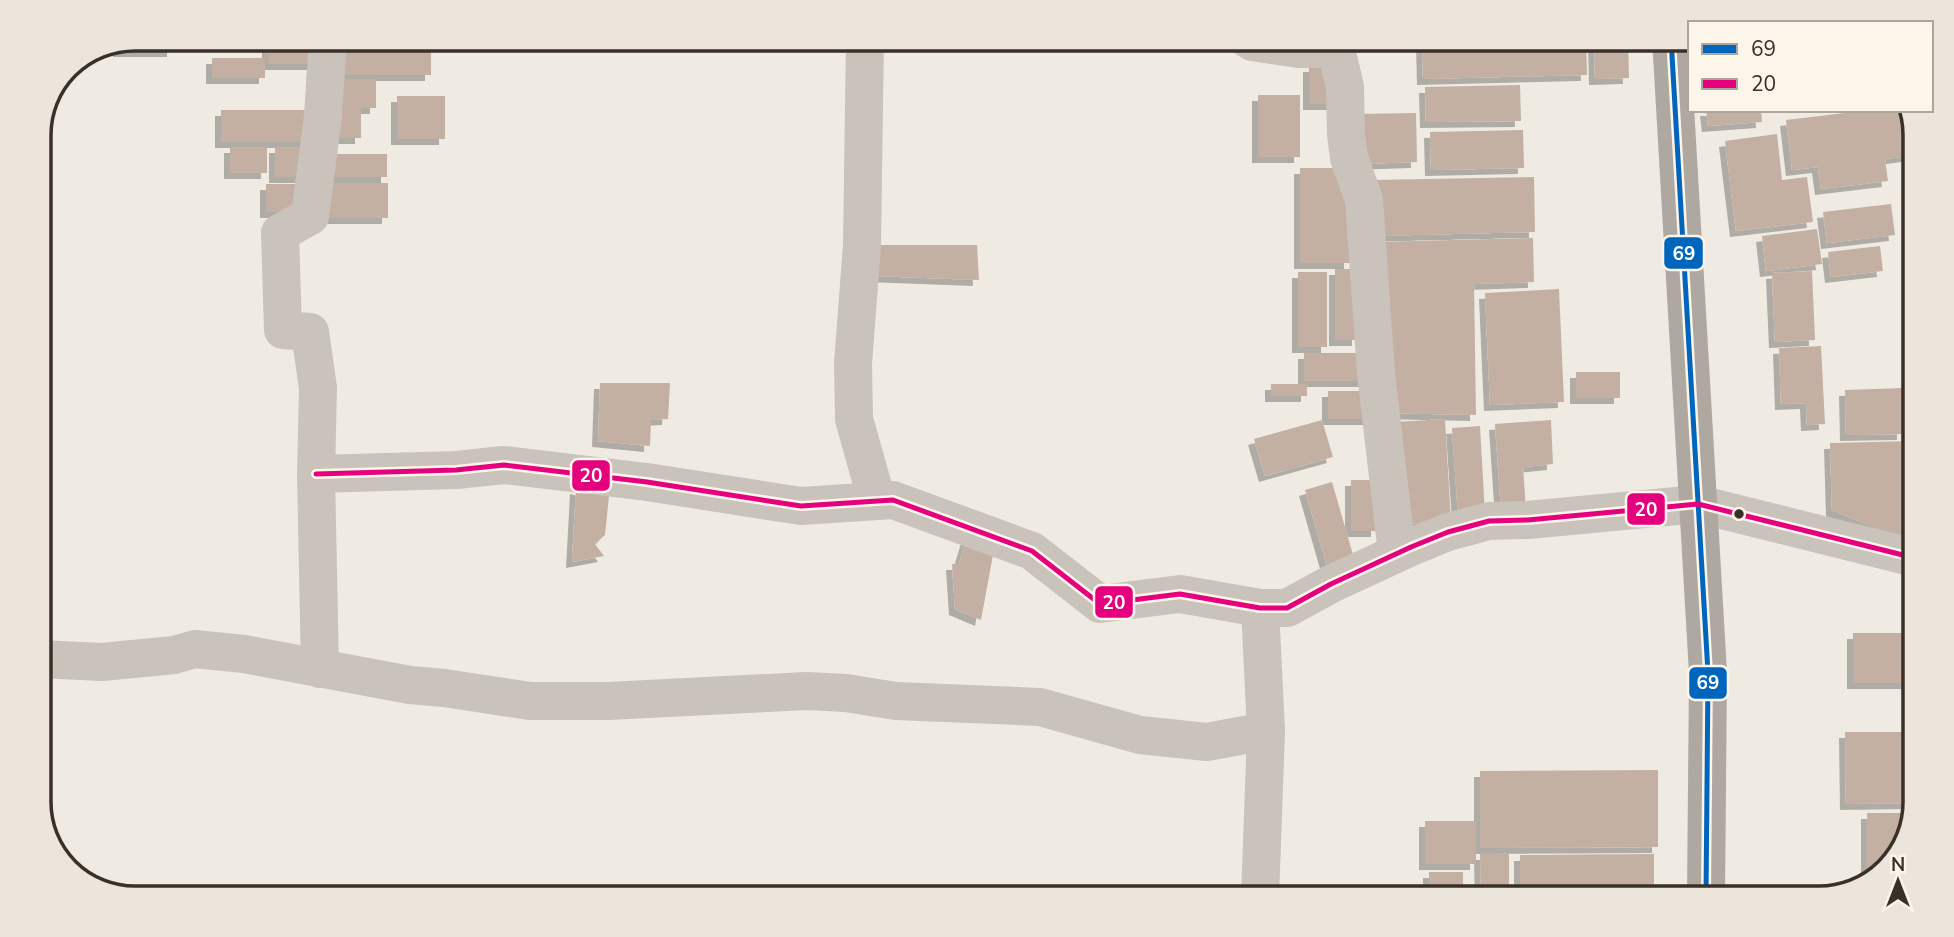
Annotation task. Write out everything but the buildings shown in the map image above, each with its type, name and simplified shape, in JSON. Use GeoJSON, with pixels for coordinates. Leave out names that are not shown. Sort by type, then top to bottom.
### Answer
{"type":"FeatureCollection","features":[{"type":"Feature","properties":{"kind":"highway"},"geometry":{"type":"LineString","coordinates":[[1672,51],[1707,673],[1706,886]]}},
{"type":"Feature","properties":{"kind":"street"},"geometry":{"type":"LineString","coordinates":[[320,669],[317,388],[314,355],[310,332],[283,330],[280,233],[310,216],[323,116],[328,51]]}},
{"type":"Feature","properties":{"kind":"street"},"geometry":{"type":"LineString","coordinates":[[865,51],[862,245],[853,364],[854,419],[877,501]]}},
{"type":"Feature","properties":{"kind":"street"},"geometry":{"type":"LineString","coordinates":[[1340,51],[1349,158],[1364,200],[1376,373],[1397,553]]}},
{"type":"Feature","properties":{"kind":"street"},"geometry":{"type":"LineString","coordinates":[[316,474],[504,466],[647,482],[801,506],[893,500],[1032,551],[1100,604],[1180,594],[1260,608],[1287,608],[1397,553],[1448,532],[1489,521],[1698,505],[1903,555]]}},
{"type":"Feature","properties":{"kind":"street"},"geometry":{"type":"LineString","coordinates":[[1260,608],[1266,731],[1260,886]]}},
{"type":"Feature","properties":{"kind":"street"},"geometry":{"type":"LineString","coordinates":[[51,660],[102,662],[174,655],[195,649],[244,654],[410,685],[530,701],[846,693],[896,701],[1040,707],[1140,735],[1207,742],[1266,731]]}},
{"type":"Feature","properties":{"kind":"transit line","name":"69"},"geometry":{"type":"LineString","coordinates":[[1672,51],[1708,673],[1706,886]]}},
{"type":"Feature","properties":{"kind":"transit line","name":"20"},"geometry":{"type":"LineString","coordinates":[[316,474],[456,470],[504,465],[647,482],[801,506],[893,500],[1032,551],[1100,604],[1180,594],[1260,608],[1287,608],[1331,584],[1411,547],[1448,532],[1489,521],[1528,520],[1698,504],[1903,555]]}}]}
